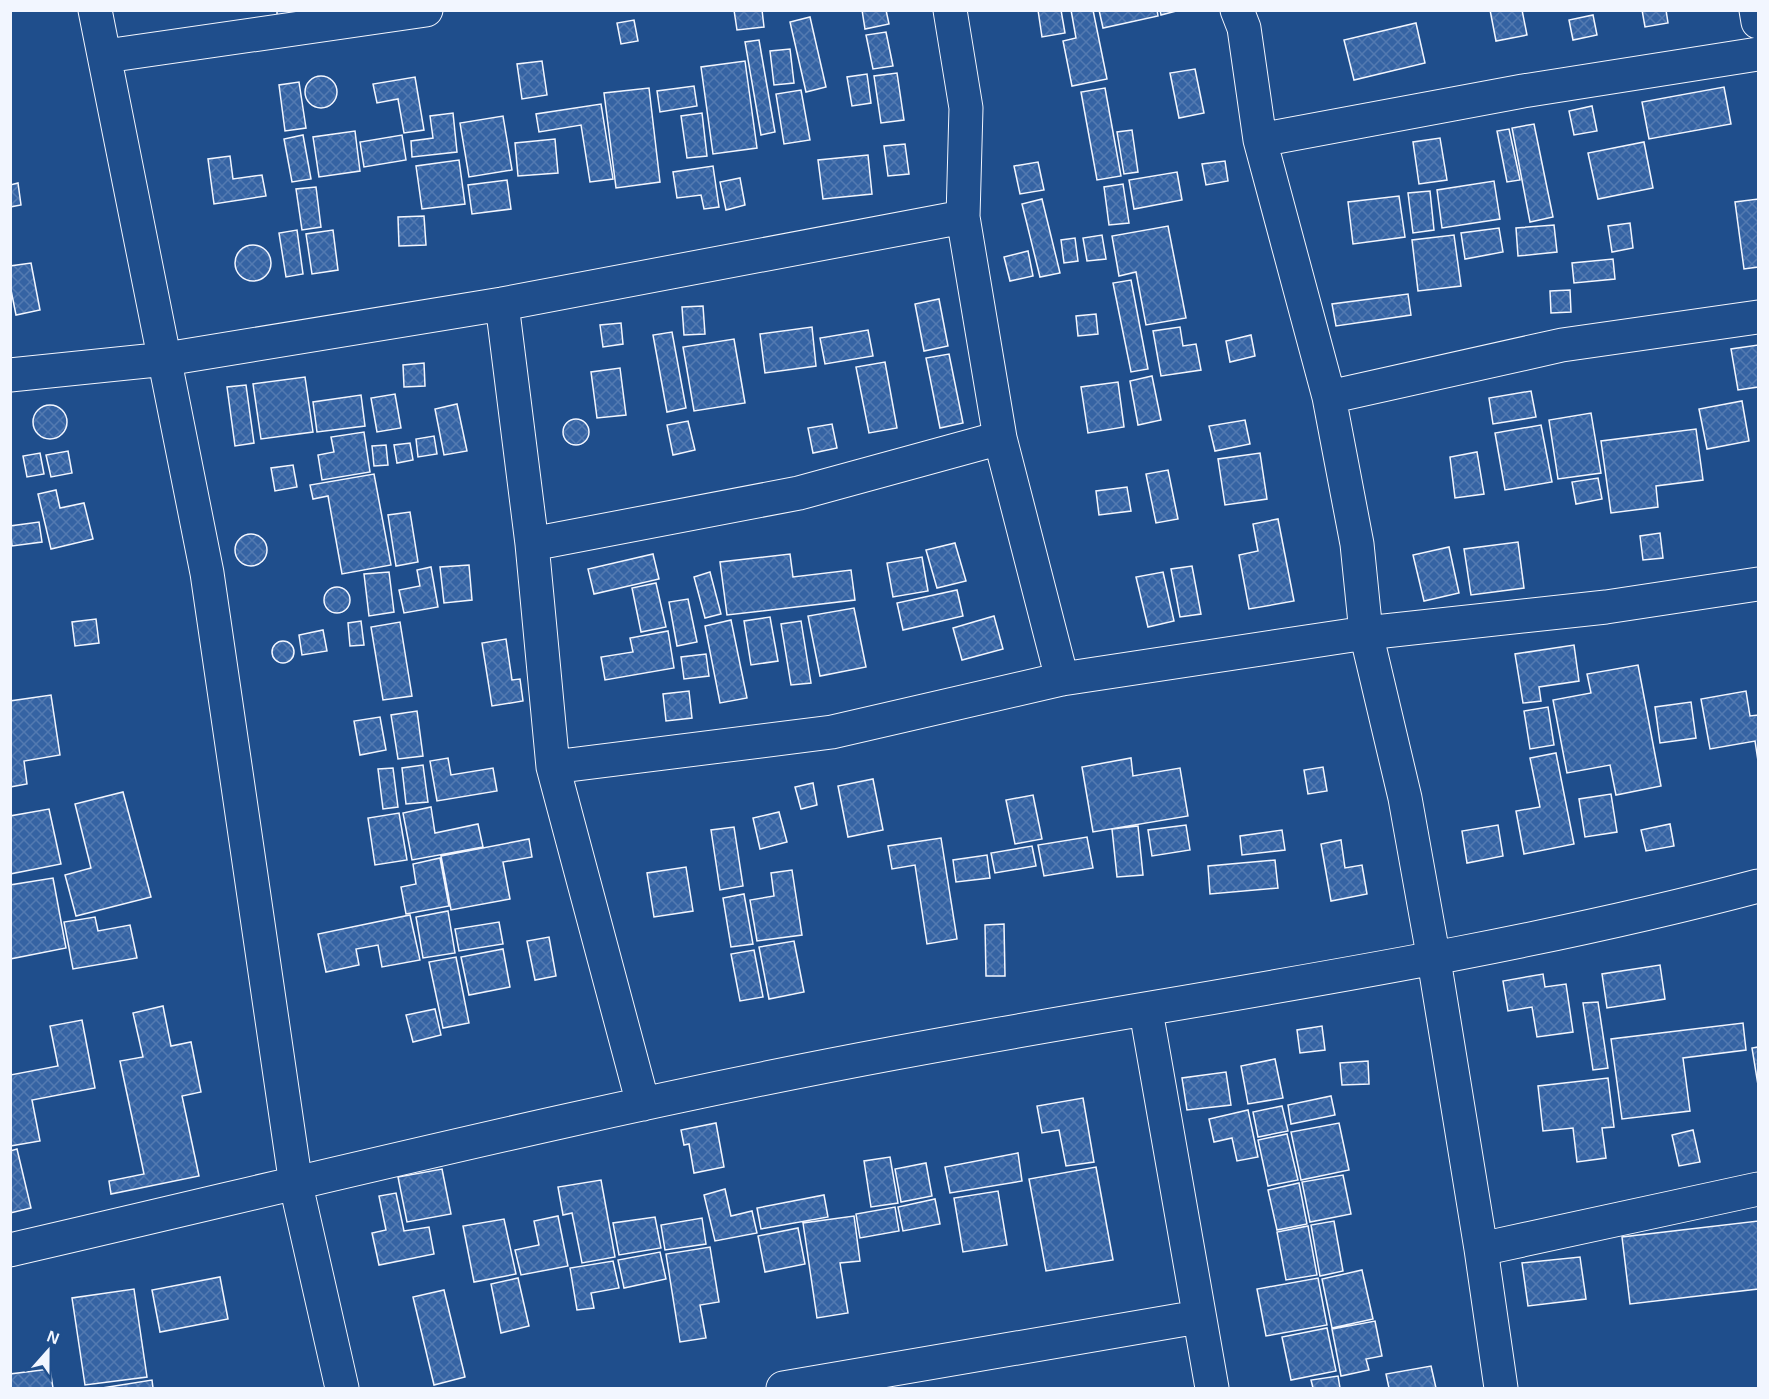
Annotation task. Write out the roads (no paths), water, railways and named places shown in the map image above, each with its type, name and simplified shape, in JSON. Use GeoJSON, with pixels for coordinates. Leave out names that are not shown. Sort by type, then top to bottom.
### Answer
{"type":"FeatureCollection","features":[{"type":"Feature","properties":{"kind":"street"},"geometry":{"type":"LineString","coordinates":[[95,10],[207,573],[296,1185],[342,1389]]}},
{"type":"Feature","properties":{"kind":"street"},"geometry":{"type":"LineString","coordinates":[[105,56],[426,10]]}},
{"type":"Feature","properties":{"kind":"street"},"geometry":{"type":"LineString","coordinates":[[950,10],[966,108],[963,217],[1000,438],[1062,679]]}},
{"type":"Feature","properties":{"kind":"street"},"geometry":{"type":"LineString","coordinates":[[1237,10],[1244,28],[1260,140],[1329,397],[1357,544],[1366,633],[1405,798],[1434,960],[1482,1249],[1500,1389]]}},
{"type":"Feature","properties":{"kind":"street"},"geometry":{"type":"LineString","coordinates":[[1756,10],[1758,22]]}},
{"type":"Feature","properties":{"kind":"street"},"geometry":{"type":"LineString","coordinates":[[1260,140],[1523,91],[1758,54]]}},
{"type":"Feature","properties":{"kind":"street"},"geometry":{"type":"LineString","coordinates":[[10,375],[166,359],[502,304],[963,217]]}},
{"type":"Feature","properties":{"kind":"street"},"geometry":{"type":"LineString","coordinates":[[502,304],[532,544],[553,767],[643,1104]]}},
{"type":"Feature","properties":{"kind":"street"},"geometry":{"type":"LineString","coordinates":[[1329,397],[1562,345],[1758,317]]}},
{"type":"Feature","properties":{"kind":"street"},"geometry":{"type":"LineString","coordinates":[[532,544],[799,493],[1000,438]]}},
{"type":"Feature","properties":{"kind":"street"},"geometry":{"type":"LineString","coordinates":[[553,767],[832,732],[1062,679],[1366,633],[1606,607],[1758,584]]}},
{"type":"Feature","properties":{"kind":"street"},"geometry":{"type":"LineString","coordinates":[[10,1250],[643,1104],[895,1053],[1434,960],[1649,915],[1758,886]]}},
{"type":"Feature","properties":{"kind":"street"},"geometry":{"type":"LineString","coordinates":[[1146,1011],[1212,1389]]}},
{"type":"Feature","properties":{"kind":"street"},"geometry":{"type":"LineString","coordinates":[[1482,1249],[1758,1190]]}},
{"type":"Feature","properties":{"kind":"street"},"geometry":{"type":"LineString","coordinates":[[783,1389],[1198,1317]]}}]}
